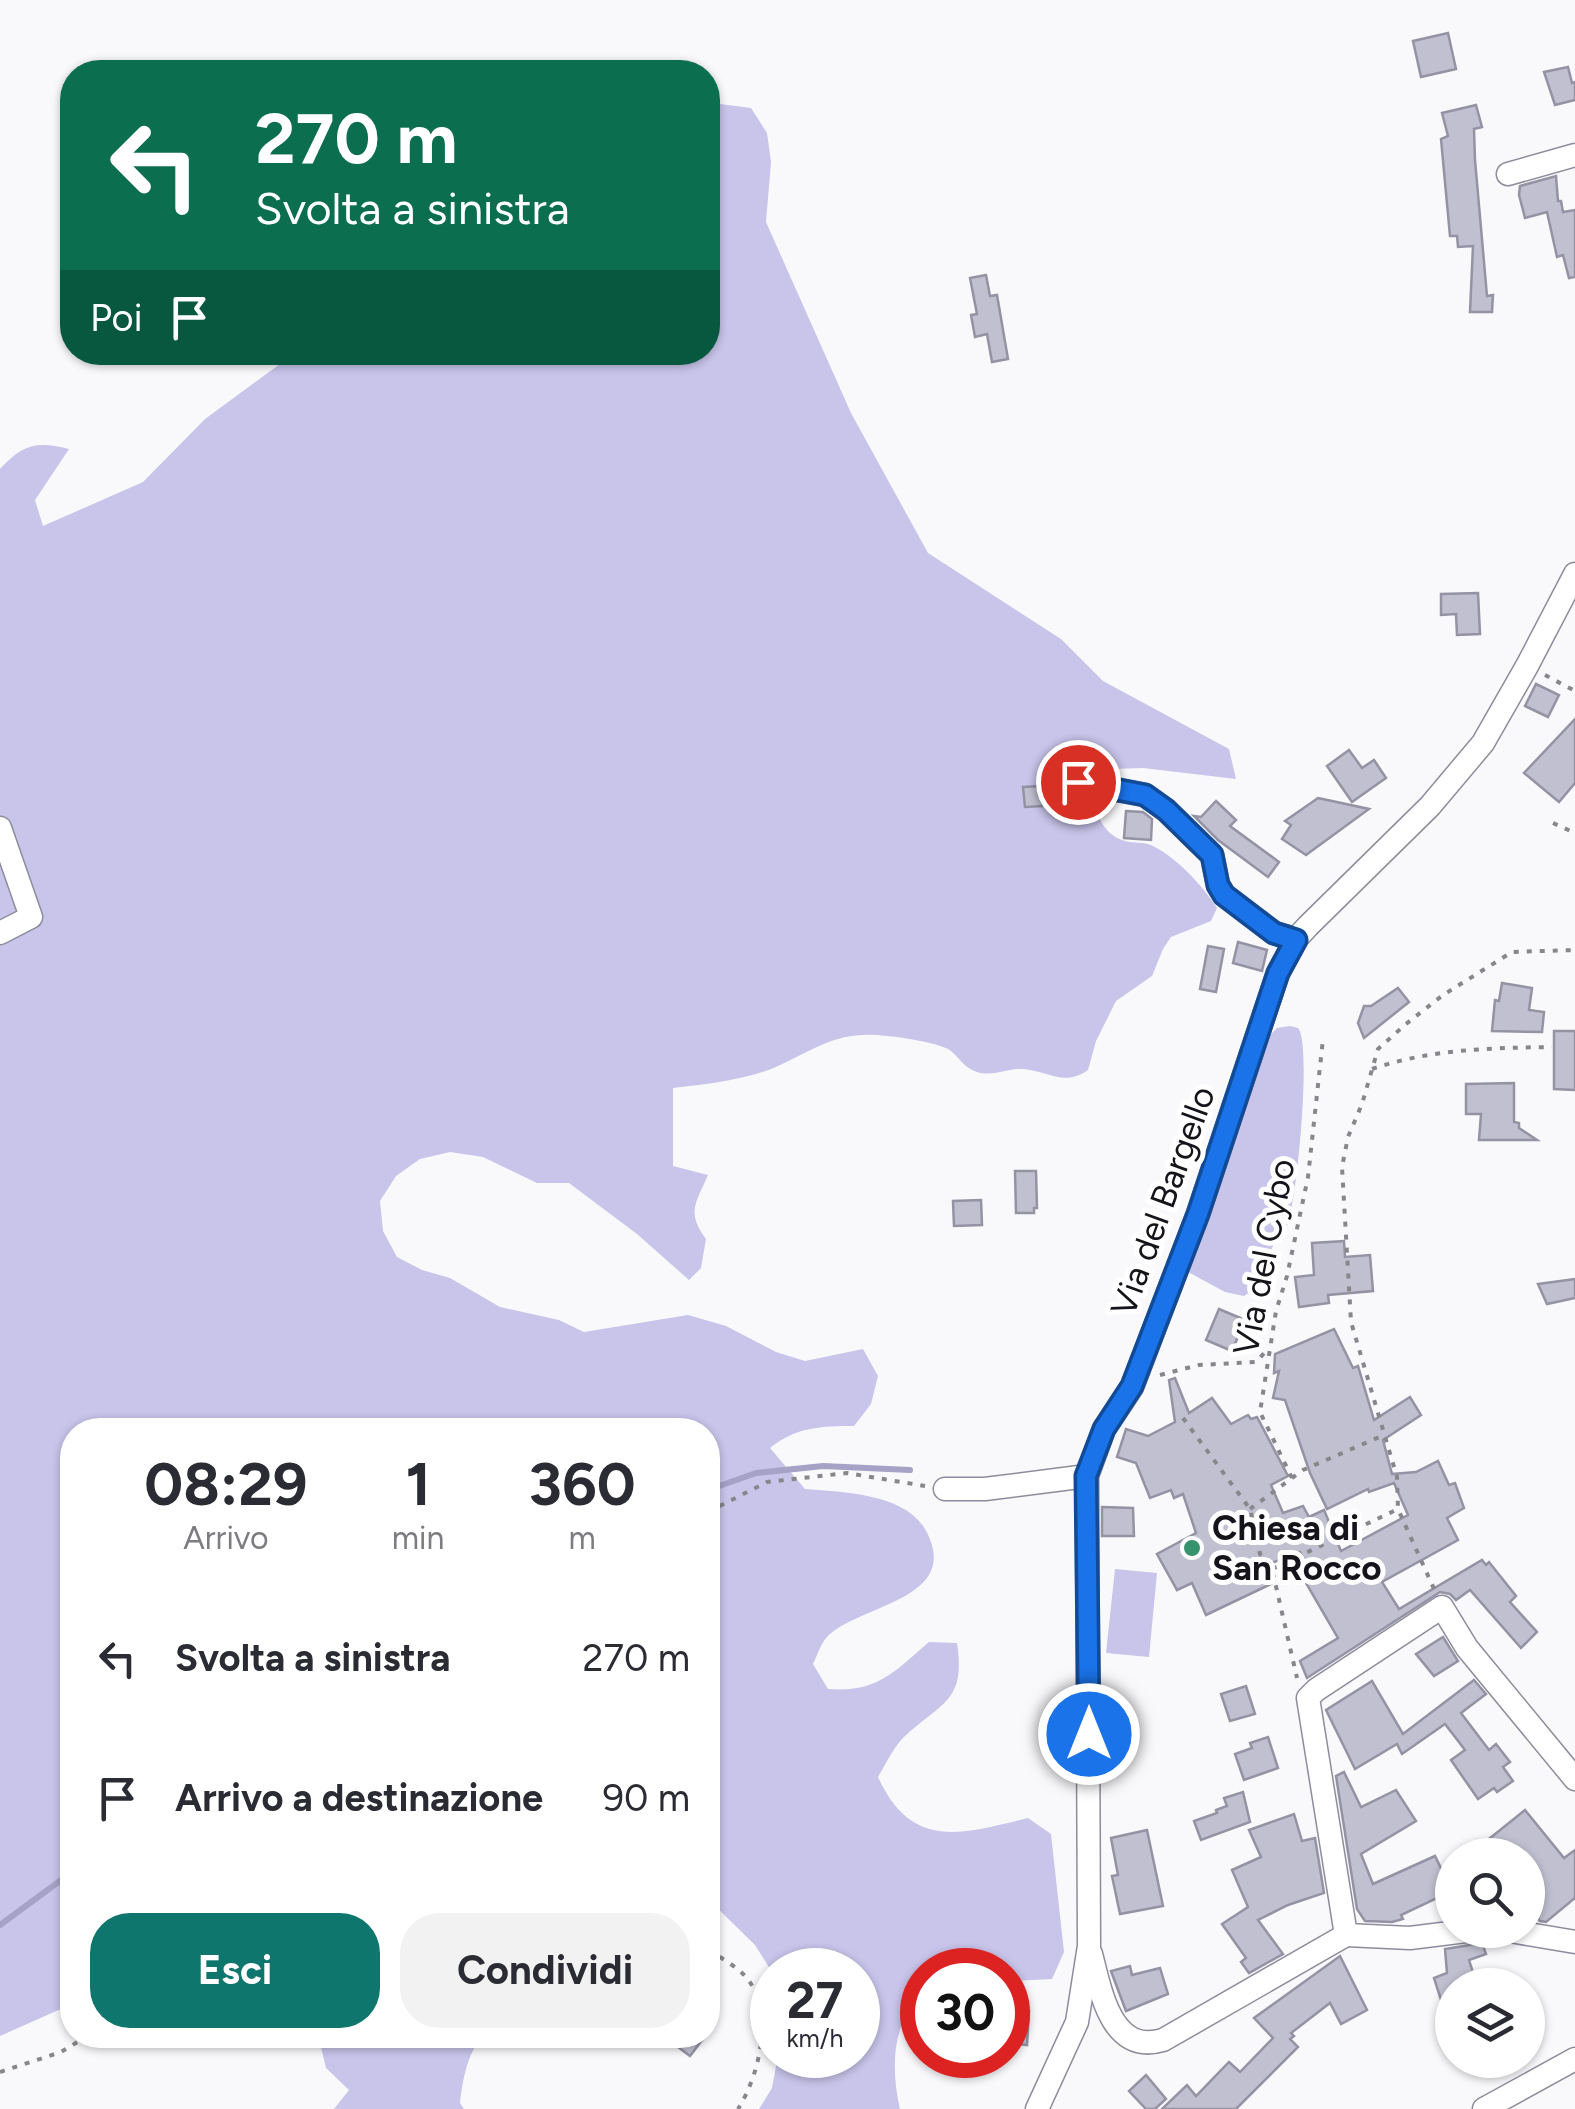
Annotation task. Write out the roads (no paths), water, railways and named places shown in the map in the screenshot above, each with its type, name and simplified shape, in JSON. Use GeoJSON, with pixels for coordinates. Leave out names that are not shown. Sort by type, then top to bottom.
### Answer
{"type":"FeatureCollection","features":[{"type":"Feature","properties":{"kind":"street"},"geometry":{"type":"LineString","coordinates":[[1508,174],[1575,156]]}},
{"type":"Feature","properties":{"kind":"street","name":"Via del Bargello"},"geometry":{"type":"LineString","coordinates":[[1089,1946],[1086,1476],[1104,1429],[1132,1386],[1198,1214],[1278,973],[1296,940],[1430,806],[1482,743],[1528,666],[1575,574]]}},
{"type":"Feature","properties":{"kind":"street"},"geometry":{"type":"LineString","coordinates":[[1078,782],[1145,795],[1166,810],[1212,855],[1224,895],[1274,933],[1296,940]]}},
{"type":"Feature","properties":{"kind":"street"},"geometry":{"type":"LineString","coordinates":[[0,828],[31,917],[0,933]]}},
{"type":"Feature","properties":{"kind":"street"},"geometry":{"type":"LineString","coordinates":[[945,1489],[985,1489],[1086,1476]]}},
{"type":"Feature","properties":{"kind":"street"},"geometry":{"type":"LineString","coordinates":[[1346,1934],[1308,1698],[1442,1608],[1468,1648],[1575,1780]]}},
{"type":"Feature","properties":{"kind":"street"},"geometry":{"type":"LineString","coordinates":[[1089,1946],[1098,1981],[1122,2035],[1150,2044],[1228,2004],[1346,1934],[1410,1938],[1435,1935]]}},
{"type":"Feature","properties":{"kind":"street"},"geometry":{"type":"LineString","coordinates":[[1545,1937],[1575,1942]]}},
{"type":"Feature","properties":{"kind":"street"},"geometry":{"type":"LineString","coordinates":[[1038,2109],[1077,2022],[1089,1946]]}},
{"type":"Feature","properties":{"kind":"street"},"geometry":{"type":"LineString","coordinates":[[1484,2109],[1575,2059]]}},
{"type":"Feature","properties":{"kind":"waterway"},"geometry":{"type":"LineString","coordinates":[[720,1486],[756,1473],[823,1466],[910,1470]]}},
{"type":"Feature","properties":{"kind":"waterway"},"geometry":{"type":"LineString","coordinates":[[0,1925],[60,1881]]}},
{"type":"Feature","properties":{"kind":"place","name":"Chiesa di San Rocco"},"geometry":{"type":"Point","coordinates":[1192,1548]}}]}
